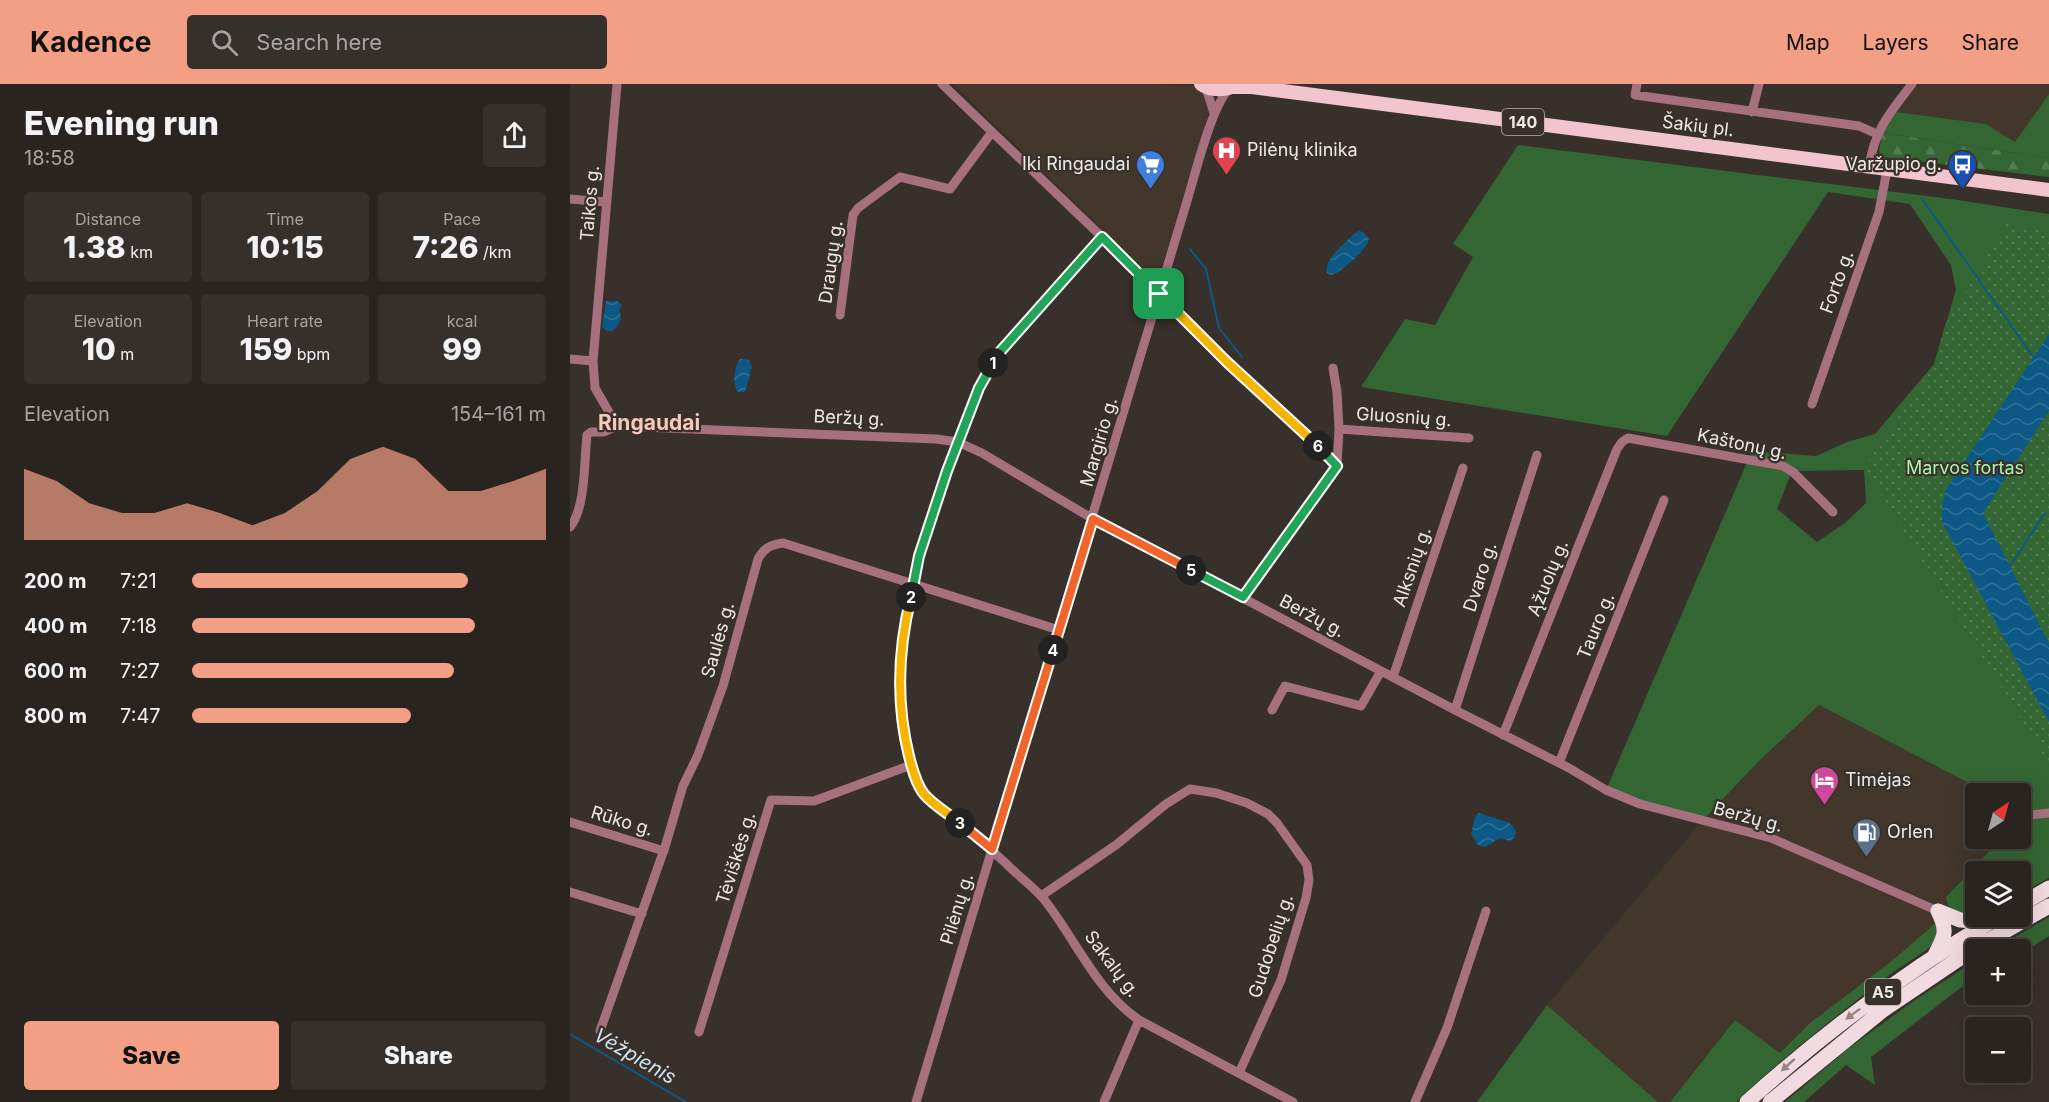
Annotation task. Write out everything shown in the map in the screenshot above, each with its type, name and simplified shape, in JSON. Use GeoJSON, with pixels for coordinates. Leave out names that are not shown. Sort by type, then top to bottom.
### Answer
{"type":"FeatureCollection","features":[{"type":"Feature","properties":{"kind":"highway"},"geometry":{"type":"LineString","coordinates":[[2031,899],[2049,888]]}},
{"type":"Feature","properties":{"kind":"highway","name":"A5"},"geometry":{"type":"LineString","coordinates":[[1770,1102],[1883,1010],[1963,956],[2049,906]]}},
{"type":"Feature","properties":{"kind":"highway"},"geometry":{"type":"LineString","coordinates":[[1938,911],[1965,920]]}},
{"type":"Feature","properties":{"kind":"highway"},"geometry":{"type":"LineString","coordinates":[[1935,956],[1945,932],[1945,924],[1938,911]]}},
{"type":"Feature","properties":{"kind":"highway","name":"A5"},"geometry":{"type":"LineString","coordinates":[[1746,1102],[1823,1037],[1935,956],[1982,927]]}},
{"type":"Feature","properties":{"kind":"main road","name":"Šakių pl."},"geometry":{"type":"LineString","coordinates":[[1282,84],[1342,98]]}},
{"type":"Feature","properties":{"kind":"main road","name":"140"},"geometry":{"type":"LineString","coordinates":[[1200,85],[1234,86]]}},
{"type":"Feature","properties":{"kind":"main road","name":"Šakių pl."},"geometry":{"type":"LineString","coordinates":[[1234,86],[2049,190]]}},
{"type":"Feature","properties":{"kind":"street","name":"Taikos g."},"geometry":{"type":"LineString","coordinates":[[616,84],[593,360],[595,388],[617,426]]}},
{"type":"Feature","properties":{"kind":"street"},"geometry":{"type":"LineString","coordinates":[[942,84],[1337,466],[1243,597]]}},
{"type":"Feature","properties":{"kind":"street"},"geometry":{"type":"LineString","coordinates":[[1637,84],[1635,95],[1858,126],[1877,134]]}},
{"type":"Feature","properties":{"kind":"street"},"geometry":{"type":"LineString","coordinates":[[1752,112],[1759,84]]}},
{"type":"Feature","properties":{"kind":"street"},"geometry":{"type":"LineString","coordinates":[[1869,168],[1877,134],[1883,122],[1912,84]]}},
{"type":"Feature","properties":{"kind":"street"},"geometry":{"type":"LineString","coordinates":[[1200,85],[1214,113]]}},
{"type":"Feature","properties":{"kind":"street","name":"Margirio g."},"geometry":{"type":"LineString","coordinates":[[992,849],[1214,113],[1222,97],[1234,86]]}},
{"type":"Feature","properties":{"kind":"street","name":"Draugų g."},"geometry":{"type":"LineString","coordinates":[[840,315],[854,215],[858,208],[900,177],[950,189],[992,132]]}},
{"type":"Feature","properties":{"kind":"street","name":"Forto g."},"geometry":{"type":"LineString","coordinates":[[1812,404],[1879,212],[1887,170]]}},
{"type":"Feature","properties":{"kind":"street"},"geometry":{"type":"LineString","coordinates":[[570,199],[606,202]]}},
{"type":"Feature","properties":{"kind":"street"},"geometry":{"type":"LineString","coordinates":[[992,849],[925,795],[911,765],[902,722],[900,688],[901,655],[906,619],[919,556],[979,388],[998,354],[1102,237]]}},
{"type":"Feature","properties":{"kind":"street"},"geometry":{"type":"LineString","coordinates":[[570,359],[593,360]]}},
{"type":"Feature","properties":{"kind":"street"},"geometry":{"type":"LineString","coordinates":[[1333,368],[1339,429]]}},
{"type":"Feature","properties":{"kind":"street","name":"Beržų g."},"geometry":{"type":"LineString","coordinates":[[570,527],[575,521],[580,506],[587,435],[591,432],[604,432],[617,426],[936,439],[958,442],[1009,468],[1093,519],[1559,763],[1606,790],[1635,802],[1771,838],[1938,911]]}},
{"type":"Feature","properties":{"kind":"street","name":"Gluosnių g."},"geometry":{"type":"LineString","coordinates":[[1337,466],[1339,429],[1469,438]]}},
{"type":"Feature","properties":{"kind":"street","name":"Kaštonų g."},"geometry":{"type":"LineString","coordinates":[[1628,438],[1783,466],[1793,472],[1833,512]]}},
{"type":"Feature","properties":{"kind":"street","name":"Ąžuolų g."},"geometry":{"type":"LineString","coordinates":[[1503,735],[1617,449],[1628,438]]}},
{"type":"Feature","properties":{"kind":"street","name":"Dvaro g."},"geometry":{"type":"LineString","coordinates":[[1455,710],[1538,455]]}},
{"type":"Feature","properties":{"kind":"street","name":"Alksnių g."},"geometry":{"type":"LineString","coordinates":[[1393,677],[1463,468]]}},
{"type":"Feature","properties":{"kind":"street","name":"Tauro g."},"geometry":{"type":"LineString","coordinates":[[1559,763],[1664,500]]}},
{"type":"Feature","properties":{"kind":"street","name":"Saulės g."},"geometry":{"type":"LineString","coordinates":[[600,1031],[664,851],[683,786],[698,755],[723,686],[758,559],[763,550],[773,544],[783,543],[1059,630]]}},
{"type":"Feature","properties":{"kind":"street"},"geometry":{"type":"LineString","coordinates":[[1272,710],[1285,686],[1361,706],[1381,671]]}},
{"type":"Feature","properties":{"kind":"street","name":"Tėviškės g."},"geometry":{"type":"LineString","coordinates":[[699,1032],[771,800],[814,801],[911,765]]}},
{"type":"Feature","properties":{"kind":"street","name":"Gudobelių g."},"geometry":{"type":"LineString","coordinates":[[1041,896],[1116,845],[1166,804],[1190,789],[1216,793],[1247,803],[1268,814],[1307,865],[1309,880],[1306,898],[1281,981],[1239,1073]]}},
{"type":"Feature","properties":{"kind":"street"},"geometry":{"type":"LineString","coordinates":[[2031,815],[2049,813]]}},
{"type":"Feature","properties":{"kind":"street","name":"Rūko g."},"geometry":{"type":"LineString","coordinates":[[570,822],[664,851]]}},
{"type":"Feature","properties":{"kind":"street","name":"Sakalų g."},"geometry":{"type":"LineString","coordinates":[[992,849],[1041,896],[1113,999],[1139,1020],[1293,1102]]}},
{"type":"Feature","properties":{"kind":"street","name":"Pilėnų g."},"geometry":{"type":"LineString","coordinates":[[916,1102],[992,849]]}},
{"type":"Feature","properties":{"kind":"street"},"geometry":{"type":"LineString","coordinates":[[570,892],[642,914]]}},
{"type":"Feature","properties":{"kind":"street"},"geometry":{"type":"LineString","coordinates":[[1415,1102],[1447,1028],[1486,911]]}},
{"type":"Feature","properties":{"kind":"street"},"geometry":{"type":"LineString","coordinates":[[1104,1102],[1139,1020]]}},
{"type":"Feature","properties":{"kind":"shaded area"},"geometry":{"type":"Polygon","coordinates":[[[953,84],[1158,84],[1196,87],[1206,94],[1210,109],[1163,263],[1157,269],[1150,271],[1142,268],[953,84]]]}},
{"type":"Feature","properties":{"kind":"shaded area"},"geometry":{"type":"Polygon","coordinates":[[[1918,84],[2049,84],[2049,94],[2015,142],[1986,124],[1897,112],[1918,84]]]}},
{"type":"Feature","properties":{"kind":"shaded area"},"geometry":{"type":"Polygon","coordinates":[[[1819,705],[1969,783],[1965,783],[1965,849],[1992,849],[1980,861],[1965,861],[1965,877],[1946,897],[1951,910],[1893,960],[1810,1023],[1780,1053],[1735,1020],[1670,1102],[1658,1102],[1547,1005],[1702,821],[1760,760],[1819,705]]]}},
{"type":"Feature","properties":{"kind":"green space"},"geometry":{"type":"Polygon","coordinates":[[[2049,94],[2049,158],[1883,133],[1897,112],[1986,124],[2015,142],[2049,94]]]}},
{"type":"Feature","properties":{"kind":"green space"},"geometry":{"type":"Polygon","coordinates":[[[1883,133],[2049,158],[2049,177],[1882,157],[1879,150],[1883,133]]]}},
{"type":"Feature","properties":{"kind":"green space"},"geometry":{"type":"Polygon","coordinates":[[[1518,145],[1951,199],[2049,214],[2049,878],[2031,888],[2031,861],[1980,861],[1992,849],[2031,849],[2031,783],[1969,783],[1819,705],[1760,760],[1702,821],[1606,790],[1752,451],[1816,456],[1847,442],[1875,434],[1934,364],[1956,290],[1951,265],[1910,204],[1828,192],[1667,436],[1361,387],[1405,319],[1435,325],[1473,257],[1453,244],[1518,145]],[[1864,470],[1792,471],[1777,509],[1817,542],[1845,523],[1866,503],[1864,470]]]}},
{"type":"Feature","properties":{"kind":"green space","name":"Marvos fortas"},"geometry":{"type":"Polygon","coordinates":[[[2007,223],[2049,233],[2049,765],[1864,467],[1934,365],[1945,325],[2007,223]]]}},
{"type":"Feature","properties":{"kind":"green space"},"geometry":{"type":"Polygon","coordinates":[[[1965,877],[1965,916],[1952,910],[1946,897],[1965,877]]]}},
{"type":"Feature","properties":{"kind":"green space"},"geometry":{"type":"Polygon","coordinates":[[[2049,917],[2049,936],[2031,948],[2031,939],[2012,939],[2049,917]]]}},
{"type":"Feature","properties":{"kind":"green space"},"geometry":{"type":"Polygon","coordinates":[[[1939,920],[1938,940],[1828,1023],[1736,1102],[1670,1102],[1735,1020],[1780,1053],[1810,1023],[1893,960],[1939,920]]]}},
{"type":"Feature","properties":{"kind":"green space"},"geometry":{"type":"Polygon","coordinates":[[[1965,968],[1965,986],[1871,1057],[1875,1085],[1846,1065],[1804,1102],[1785,1102],[1849,1048],[1915,1000],[1965,968]]]}},
{"type":"Feature","properties":{"kind":"green space"},"geometry":{"type":"Polygon","coordinates":[[[1547,1005],[1658,1102],[1477,1102],[1547,1005]]]}},
{"type":"Feature","properties":{"kind":"water"},"geometry":{"type":"Polygon","coordinates":[[[1359,231],[1369,239],[1364,249],[1341,270],[1331,275],[1327,273],[1332,257],[1359,231]]]}},
{"type":"Feature","properties":{"kind":"water"},"geometry":{"type":"Polygon","coordinates":[[[606,301],[617,301],[622,305],[619,311],[620,321],[613,331],[607,331],[602,327],[606,301]]]}},
{"type":"Feature","properties":{"kind":"water"},"geometry":{"type":"Polygon","coordinates":[[[2049,334],[2049,411],[1983,513],[2049,643],[2049,722],[1942,522],[1942,506],[1946,489],[2049,334]]]}},
{"type":"Feature","properties":{"kind":"water"},"geometry":{"type":"Polygon","coordinates":[[[740,359],[749,360],[752,367],[745,392],[738,392],[734,381],[740,359]]]}},
{"type":"Feature","properties":{"kind":"water"},"geometry":{"type":"Polygon","coordinates":[[[1479,813],[1510,823],[1516,831],[1514,838],[1510,841],[1500,838],[1485,847],[1478,845],[1471,834],[1475,817],[1479,813]]]}},
{"type":"Feature","properties":{"kind":"waterway"},"geometry":{"type":"LineString","coordinates":[[1922,199],[2034,358]]}},
{"type":"Feature","properties":{"kind":"waterway"},"geometry":{"type":"LineString","coordinates":[[1190,249],[1206,269],[1219,328],[1242,357]]}},
{"type":"Feature","properties":{"kind":"waterway"},"geometry":{"type":"LineString","coordinates":[[2010,566],[2045,513]]}},
{"type":"Feature","properties":{"kind":"waterway","name":"Vėžpienis"},"geometry":{"type":"LineString","coordinates":[[570,1034],[686,1102]]}},
{"type":"Feature","properties":{"kind":"place","name":"Pilėnų klinika"},"geometry":{"type":"Point","coordinates":[1226,176]}},
{"type":"Feature","properties":{"kind":"place","name":"Iki Ringaudai"},"geometry":{"type":"Point","coordinates":[1151,190]}},
{"type":"Feature","properties":{"kind":"place","name":"Varžupio g."},"geometry":{"type":"Point","coordinates":[1963,190]}},
{"type":"Feature","properties":{"kind":"place","name":"Timėjas"},"geometry":{"type":"Point","coordinates":[1824,806]}},
{"type":"Feature","properties":{"kind":"place","name":"Orlen"},"geometry":{"type":"Point","coordinates":[1866,858]}},
{"type":"Feature","properties":{"kind":"district","name":"Ringaudai"},"geometry":{"type":"Point","coordinates":[649,423]}},
{"type":"Feature","properties":{"kind":"route"},"geometry":{"type":"LineString","coordinates":[[1102,237],[1159,294],[1337,466],[1333,475],[1243,597],[1093,519],[992,849],[925,795],[911,765],[902,722],[901,655],[919,556],[947,471],[979,388],[998,354],[1102,237]]}}]}
